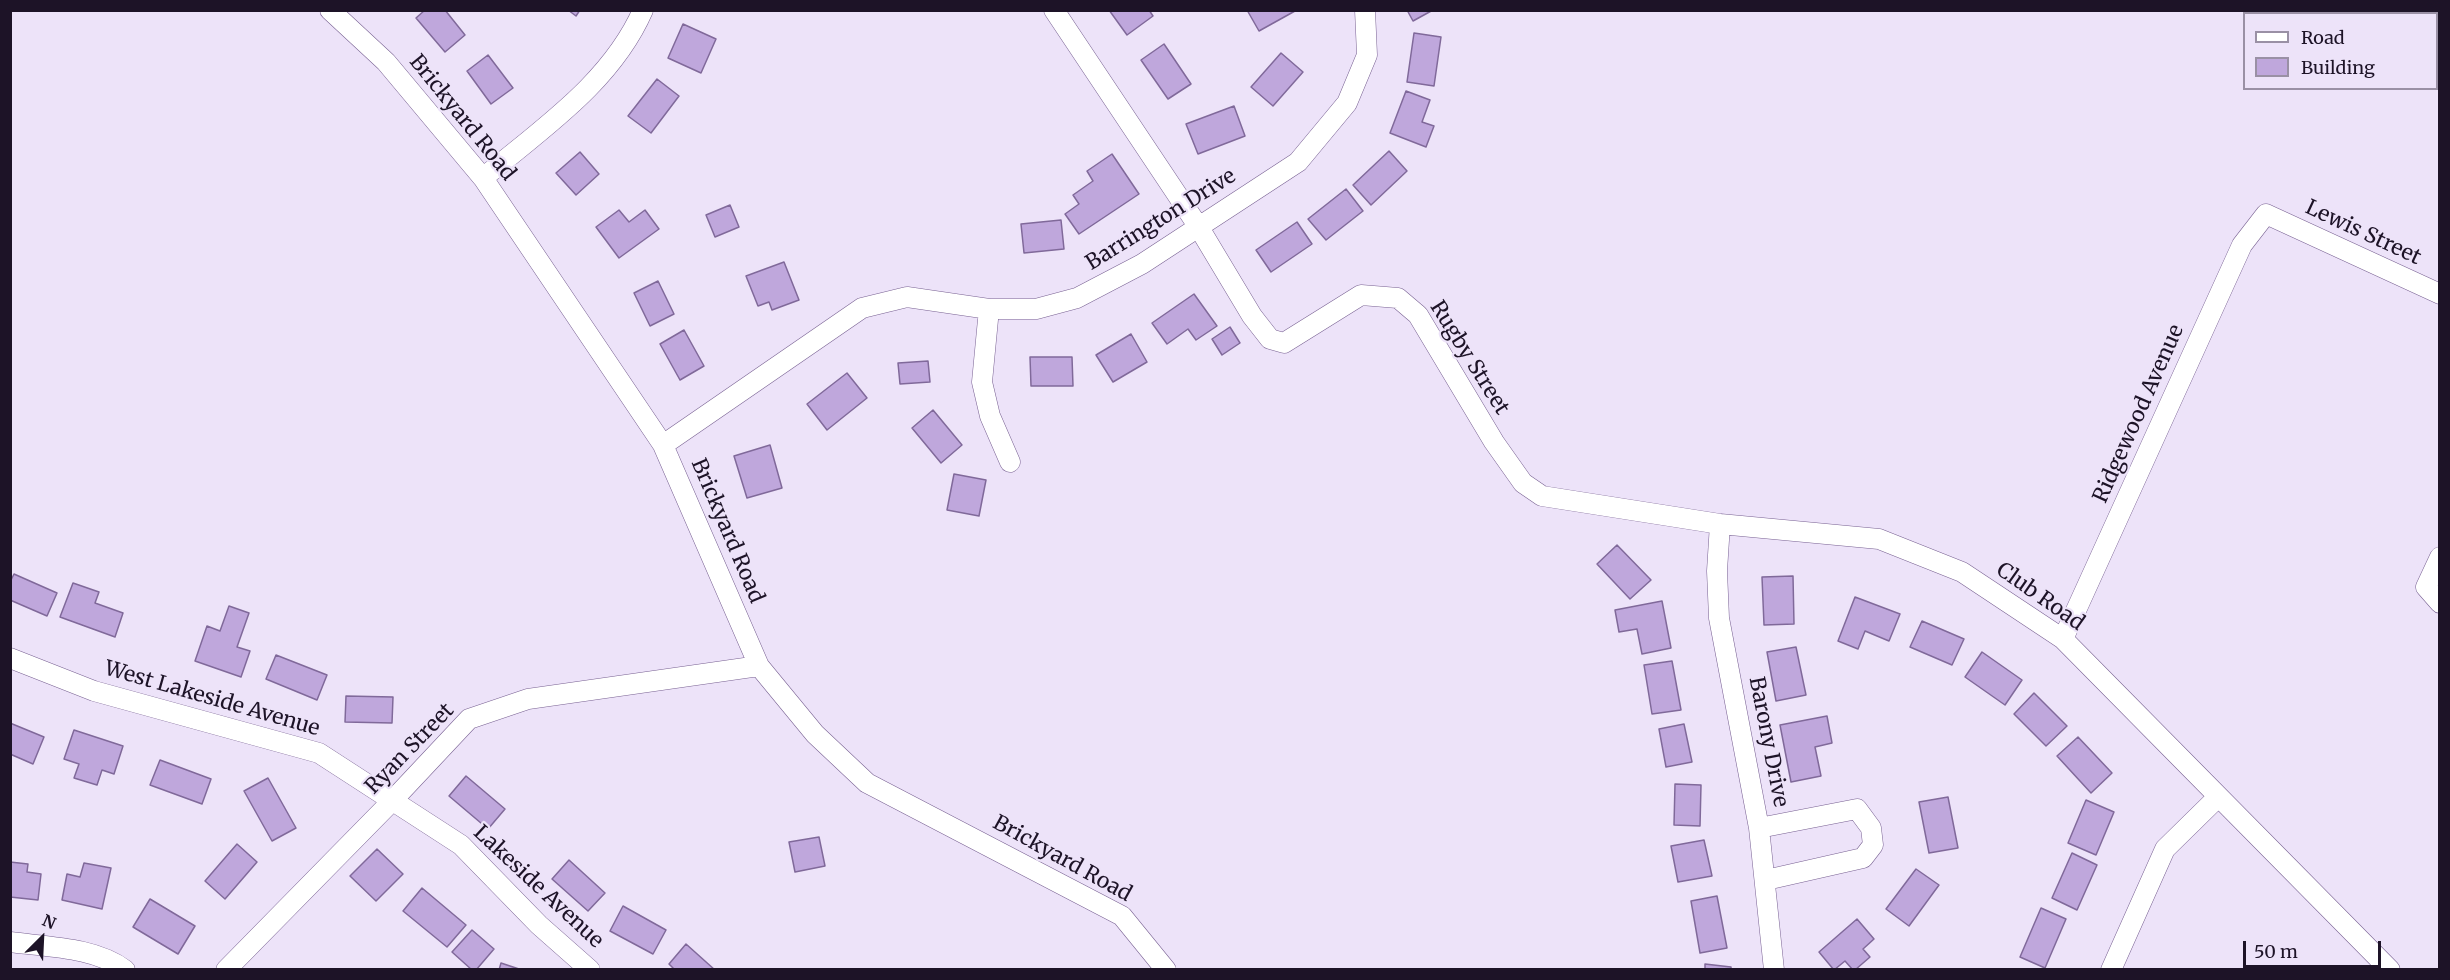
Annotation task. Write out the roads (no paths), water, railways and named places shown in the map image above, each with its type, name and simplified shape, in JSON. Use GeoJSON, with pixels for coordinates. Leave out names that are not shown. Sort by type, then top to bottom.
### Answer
{"type":"FeatureCollection","features":[{"type":"Feature","properties":{"kind":"street","name":"Brickyard Road"},"geometry":{"type":"LineString","coordinates":[[330,10],[386,62],[483,178],[663,444],[759,666],[815,734],[867,783],[1122,916],[1166,969]]}},
{"type":"Feature","properties":{"kind":"street"},"geometry":{"type":"LineString","coordinates":[[483,178],[583,94],[616,56],[643,10]]}},
{"type":"Feature","properties":{"kind":"street","name":"Rugby Street"},"geometry":{"type":"LineString","coordinates":[[1054,10],[1198,226],[1252,316],[1270,339],[1284,344],[1361,295],[1398,298],[1418,315],[1494,442],[1523,483],[1542,496]]}},
{"type":"Feature","properties":{"kind":"street","name":"Barrington Drive"},"geometry":{"type":"LineString","coordinates":[[663,444],[862,308],[907,297],[988,309],[1036,309],[1077,298],[1142,264],[1298,162],[1347,103],[1367,55],[1365,10]]}},
{"type":"Feature","properties":{"kind":"street","name":"Lewis Street"},"geometry":{"type":"LineString","coordinates":[[2266,214],[2439,294]]}},
{"type":"Feature","properties":{"kind":"street","name":"Ridgewood Avenue"},"geometry":{"type":"LineString","coordinates":[[2063,639],[2242,245],[2266,214]]}},
{"type":"Feature","properties":{"kind":"street"},"geometry":{"type":"LineString","coordinates":[[988,309],[982,382],[990,416],[1010,462]]}},
{"type":"Feature","properties":{"kind":"street","name":"Club Road"},"geometry":{"type":"LineString","coordinates":[[1542,496],[1720,524],[1879,539],[1962,572],[2063,639],[2390,969]]}},
{"type":"Feature","properties":{"kind":"street","name":"Barony Drive"},"geometry":{"type":"LineString","coordinates":[[1720,524],[1717,571],[1719,618],[1760,828],[1774,969]]}},
{"type":"Feature","properties":{"kind":"street"},"geometry":{"type":"LineString","coordinates":[[2439,557],[2426,587],[2439,603]]}},
{"type":"Feature","properties":{"kind":"street","name":"West Lakeside Avenue"},"geometry":{"type":"LineString","coordinates":[[10,658],[94,691],[319,753],[392,801]]}},
{"type":"Feature","properties":{"kind":"street","name":"Ryan Street"},"geometry":{"type":"LineString","coordinates":[[226,969],[392,801],[469,719],[528,699],[759,666]]}},
{"type":"Feature","properties":{"kind":"street"},"geometry":{"type":"LineString","coordinates":[[2111,969],[2164,849],[2218,797]]}},
{"type":"Feature","properties":{"kind":"street","name":"Lakeside Avenue"},"geometry":{"type":"LineString","coordinates":[[392,801],[461,845],[539,925],[590,969]]}},
{"type":"Feature","properties":{"kind":"street"},"geometry":{"type":"LineString","coordinates":[[1760,828],[1857,809],[1871,828],[1873,845],[1863,858],[1766,879]]}},
{"type":"Feature","properties":{"kind":"street"},"geometry":{"type":"LineString","coordinates":[[10,942],[83,953],[117,963],[125,969]]}}]}
